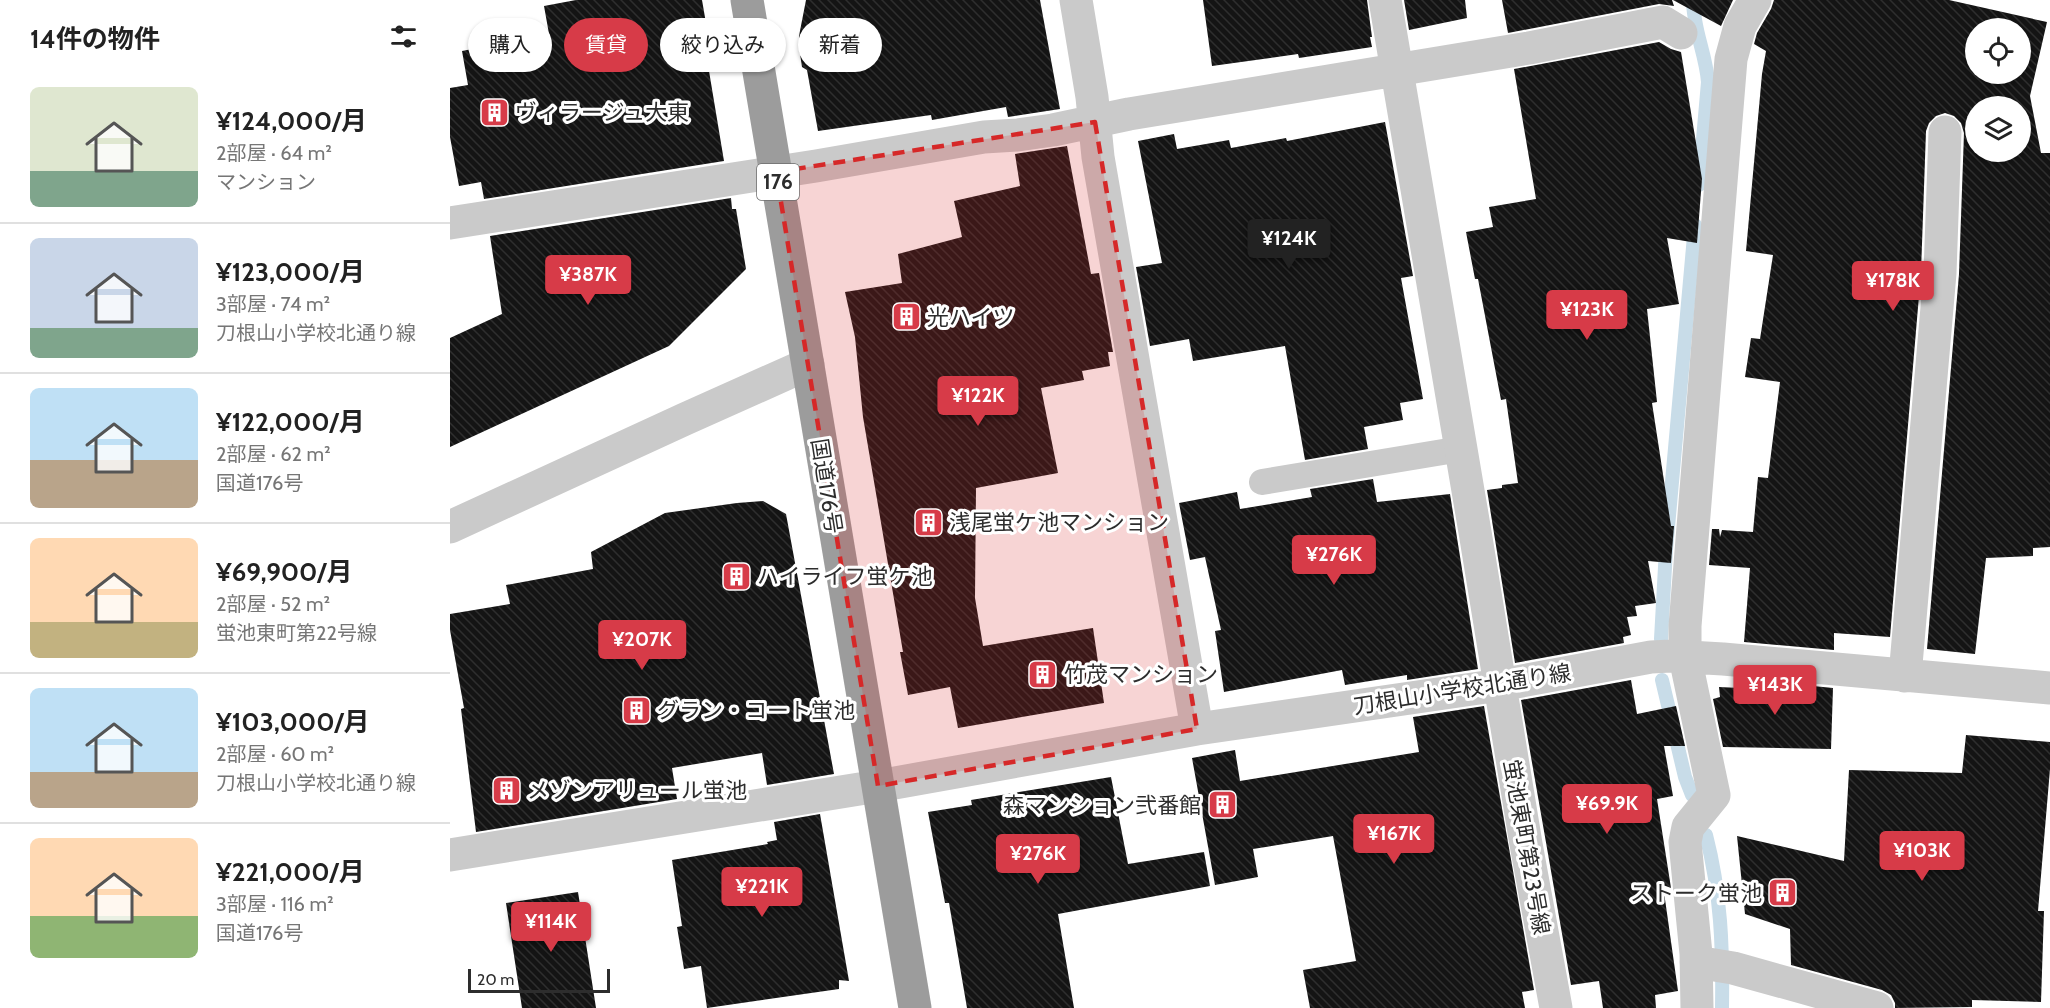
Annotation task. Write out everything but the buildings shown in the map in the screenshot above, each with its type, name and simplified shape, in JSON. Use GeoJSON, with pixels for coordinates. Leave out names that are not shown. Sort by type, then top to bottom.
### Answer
{"type":"FeatureCollection","features":[{"type":"Feature","properties":{"kind":"highway","name":"国道176号"},"geometry":{"type":"LineString","coordinates":[[747,0],[915,1008]]}},
{"type":"Feature","properties":{"kind":"street"},"geometry":{"type":"LineString","coordinates":[[1076,0],[1100,169],[1197,729]]}},
{"type":"Feature","properties":{"kind":"street","name":"蛍池東町第23号線"},"geometry":{"type":"LineString","coordinates":[[1385,0],[1526,844],[1556,1008]]}},
{"type":"Feature","properties":{"kind":"street"},"geometry":{"type":"LineString","coordinates":[[1697,1008],[1713,965],[1685,842],[1688,827],[1714,795],[1685,657],[1687,602],[1731,59],[1740,26],[1755,0]]}},
{"type":"Feature","properties":{"kind":"street"},"geometry":{"type":"LineString","coordinates":[[450,223],[984,137],[1038,133],[1129,114],[1529,48],[1663,22],[1682,33]]}},
{"type":"Feature","properties":{"kind":"street"},"geometry":{"type":"LineString","coordinates":[[1905,676],[1940,273],[1946,132]]}},
{"type":"Feature","properties":{"kind":"street"},"geometry":{"type":"LineString","coordinates":[[450,527],[808,364]]}},
{"type":"Feature","properties":{"kind":"street","name":"刀根山小学校北通り線"},"geometry":{"type":"LineString","coordinates":[[450,855],[878,786],[1197,729],[1500,685],[1652,657],[1685,657],[2050,688]]}},
{"type":"Feature","properties":{"kind":"street"},"geometry":{"type":"LineString","coordinates":[[1713,965],[1878,1008]]}},
{"type":"Feature","properties":{"kind":"lane"},"geometry":{"type":"LineString","coordinates":[[1262,482],[1461,449]]}},
{"type":"Feature","properties":{"kind":"highlighted area"},"geometry":{"type":"Polygon","coordinates":[[[1095,122],[1197,729],[878,786],[776,172],[1095,122]]]}},
{"type":"Feature","properties":{"kind":"waterway"},"geometry":{"type":"LineString","coordinates":[[1693,0],[1695,21],[1708,82],[1699,185]]}},
{"type":"Feature","properties":{"kind":"waterway"},"geometry":{"type":"LineString","coordinates":[[1661,639],[1666,549],[1695,225]]}},
{"type":"Feature","properties":{"kind":"waterway"},"geometry":{"type":"LineString","coordinates":[[1662,680],[1685,777],[1692,795]]}},
{"type":"Feature","properties":{"kind":"waterway"},"geometry":{"type":"LineString","coordinates":[[1706,835],[1715,878],[1720,921],[1722,1008]]}},
{"type":"Feature","properties":{"kind":"place","name":"ヴィラージュ大東"},"geometry":{"type":"Point","coordinates":[494,112]}},
{"type":"Feature","properties":{"kind":"place","name":"光ハイツ"},"geometry":{"type":"Point","coordinates":[906,317]}},
{"type":"Feature","properties":{"kind":"place","name":"浅尾蛍ケ池マンション"},"geometry":{"type":"Point","coordinates":[928,522]}},
{"type":"Feature","properties":{"kind":"place","name":"ハイライフ蛍ケ池"},"geometry":{"type":"Point","coordinates":[736,576]}},
{"type":"Feature","properties":{"kind":"place","name":"竹茂マンション"},"geometry":{"type":"Point","coordinates":[1043,674]}},
{"type":"Feature","properties":{"kind":"place","name":"グラン・コート蛍池"},"geometry":{"type":"Point","coordinates":[636,710]}},
{"type":"Feature","properties":{"kind":"place","name":"メゾンアリュール蛍池"},"geometry":{"type":"Point","coordinates":[506,790]}},
{"type":"Feature","properties":{"kind":"place","name":"森マンション弐番館"},"geometry":{"type":"Point","coordinates":[1222,805]}},
{"type":"Feature","properties":{"kind":"place","name":"ストーク蛍池"},"geometry":{"type":"Point","coordinates":[1783,893]}}]}
